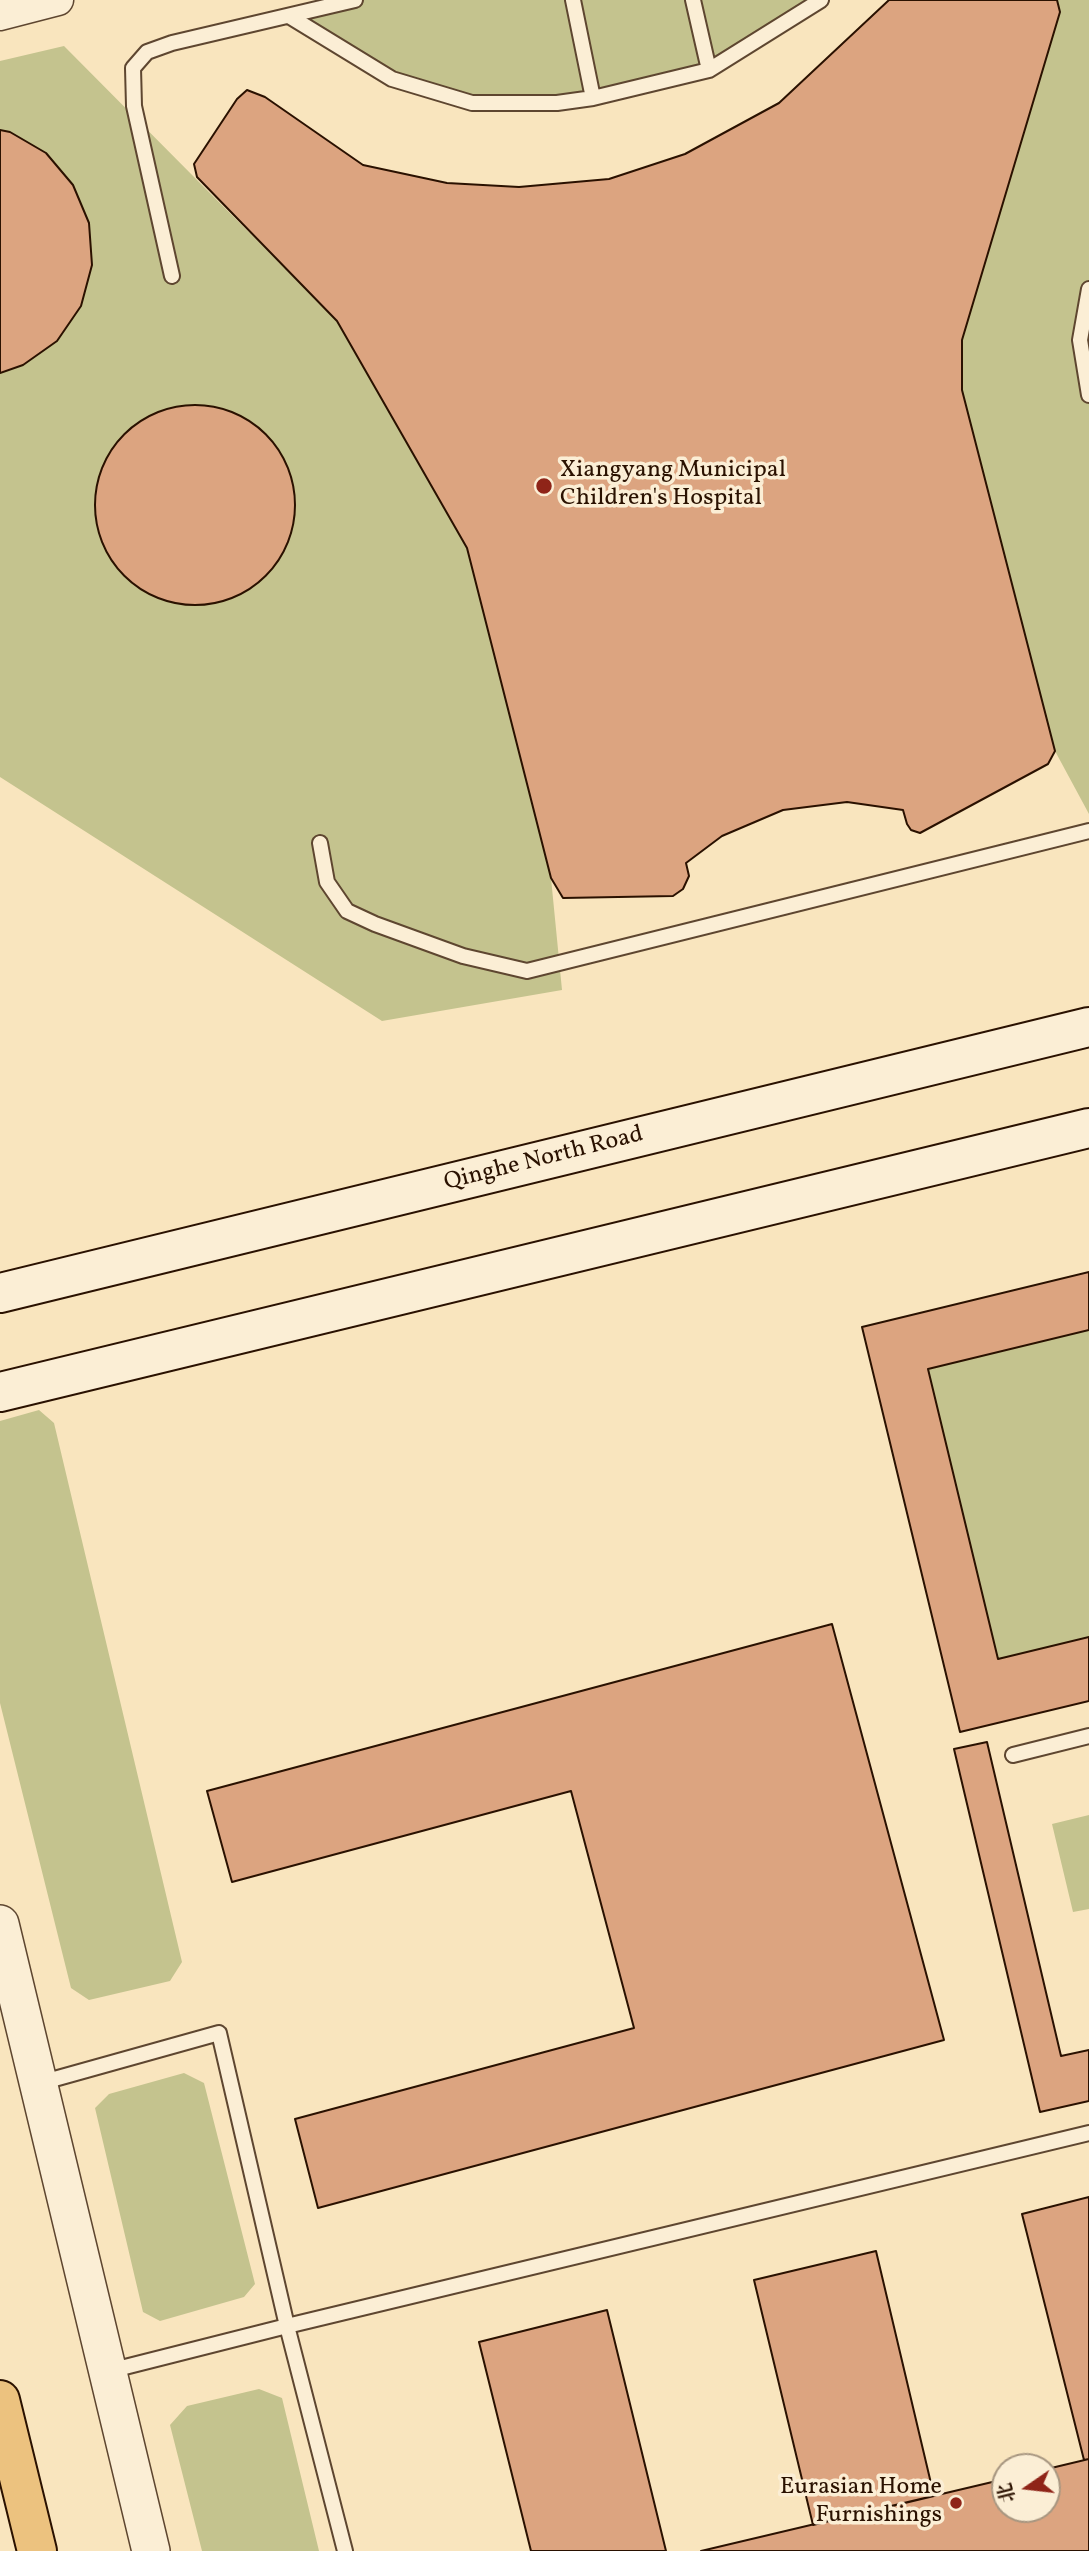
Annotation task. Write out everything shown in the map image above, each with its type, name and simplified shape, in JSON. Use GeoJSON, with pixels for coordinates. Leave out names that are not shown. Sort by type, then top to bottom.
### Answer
{"type":"FeatureCollection","features":[{"type":"Feature","properties":{"kind":"highway"},"geometry":{"type":"LineString","coordinates":[[0,2400],[37,2551]]}},
{"type":"Feature","properties":{"kind":"main road","name":"Qinghe North Road"},"geometry":{"type":"LineString","coordinates":[[0,1293],[1089,1027]]}},
{"type":"Feature","properties":{"kind":"main road"},"geometry":{"type":"LineString","coordinates":[[0,1392],[1089,1128]]}},
{"type":"Feature","properties":{"kind":"street"},"geometry":{"type":"LineString","coordinates":[[0,15],[58,0]]}},
{"type":"Feature","properties":{"kind":"street"},"geometry":{"type":"LineString","coordinates":[[0,1924],[150,2551]]}},
{"type":"Feature","properties":{"kind":"lane"},"geometry":{"type":"LineString","coordinates":[[172,276],[134,106],[133,68],[147,52],[172,43],[355,0]]}},
{"type":"Feature","properties":{"kind":"lane"},"geometry":{"type":"LineString","coordinates":[[573,0],[593,98]]}},
{"type":"Feature","properties":{"kind":"lane"},"geometry":{"type":"LineString","coordinates":[[694,0],[709,70]]}},
{"type":"Feature","properties":{"kind":"lane"},"geometry":{"type":"LineString","coordinates":[[289,16],[392,79],[472,103],[557,103],[593,98],[709,70],[821,0]]}},
{"type":"Feature","properties":{"kind":"lane"},"geometry":{"type":"LineString","coordinates":[[1089,289],[1086,319],[1080,340],[1089,395]]}},
{"type":"Feature","properties":{"kind":"lane"},"geometry":{"type":"LineString","coordinates":[[320,843],[327,882],[347,911],[463,956],[527,971],[1089,831]]}},
{"type":"Feature","properties":{"kind":"lane"},"geometry":{"type":"LineString","coordinates":[[1013,1755],[1089,1736]]}},
{"type":"Feature","properties":{"kind":"lane"},"geometry":{"type":"LineString","coordinates":[[38,2084],[219,2033],[288,2326],[345,2551]]}},
{"type":"Feature","properties":{"kind":"lane"},"geometry":{"type":"LineString","coordinates":[[107,2372],[1089,2133]]}},
{"type":"Feature","properties":{"kind":"shaded area"},"geometry":{"type":"Polygon","coordinates":[[[355,0],[821,0],[709,70],[593,98],[472,103],[392,79],[289,16],[355,0]]]}},
{"type":"Feature","properties":{"kind":"shaded area"},"geometry":{"type":"Polygon","coordinates":[[[1057,0],[1089,0],[1089,814],[1055,751],[962,390],[962,340],[1060,12],[1057,0]]]}},
{"type":"Feature","properties":{"kind":"shaded area"},"geometry":{"type":"Polygon","coordinates":[[[64,46],[337,321],[467,548],[551,878],[562,990],[382,1021],[0,777],[0,61],[64,46]]]}},
{"type":"Feature","properties":{"kind":"shaded area"},"geometry":{"type":"Polygon","coordinates":[[[1089,1330],[1089,1637],[998,1659],[928,1369],[1089,1330]]]}},
{"type":"Feature","properties":{"kind":"shaded area"},"geometry":{"type":"Polygon","coordinates":[[[39,1410],[54,1423],[182,1962],[170,1981],[89,2000],[71,1988],[0,1703],[0,1421],[39,1410]]]}},
{"type":"Feature","properties":{"kind":"shaded area"},"geometry":{"type":"Polygon","coordinates":[[[1089,1815],[1089,1909],[1073,1912],[1052,1824],[1089,1815]]]}},
{"type":"Feature","properties":{"kind":"shaded area"},"geometry":{"type":"Polygon","coordinates":[[[184,2073],[204,2083],[255,2284],[244,2297],[160,2321],[143,2312],[95,2108],[109,2094],[184,2073]]]}},
{"type":"Feature","properties":{"kind":"shaded area"},"geometry":{"type":"Polygon","coordinates":[[[259,2389],[282,2398],[319,2551],[202,2551],[170,2425],[187,2406],[259,2389]]]}},
{"type":"Feature","properties":{"kind":"building"},"geometry":{"type":"Polygon","coordinates":[[[889,0],[1057,0],[1060,12],[962,340],[962,390],[1055,751],[1048,764],[920,833],[911,830],[903,810],[847,802],[783,810],[722,836],[686,863],[689,876],[683,889],[673,896],[563,898],[551,878],[467,548],[337,321],[197,177],[194,164],[237,99],[247,90],[265,97],[363,165],[447,183],[519,187],[609,179],[685,154],[779,103],[889,0]]]}},
{"type":"Feature","properties":{"kind":"building"},"geometry":{"type":"Polygon","coordinates":[[[0,130],[10,132],[46,153],[73,185],[89,223],[92,265],[81,306],[57,341],[23,365],[0,373],[0,130]]]}},
{"type":"Feature","properties":{"kind":"building"},"geometry":{"type":"Polygon","coordinates":[[[195,405],[233,413],[266,434],[287,467],[295,505],[287,543],[266,576],[233,597],[195,605],[157,597],[124,576],[103,543],[95,505],[103,467],[124,434],[157,413],[195,405]]]}},
{"type":"Feature","properties":{"kind":"building"},"geometry":{"type":"Polygon","coordinates":[[[1089,1272],[1089,1330],[928,1369],[998,1659],[1089,1637],[1089,1701],[960,1732],[862,1327],[1089,1272]]]}},
{"type":"Feature","properties":{"kind":"building"},"geometry":{"type":"Polygon","coordinates":[[[832,1624],[944,2040],[318,2208],[295,2119],[634,2028],[571,1791],[232,1882],[207,1791],[832,1624]]]}},
{"type":"Feature","properties":{"kind":"building"},"geometry":{"type":"Polygon","coordinates":[[[987,1742],[1061,2056],[1089,2050],[1089,2101],[1040,2112],[954,1749],[987,1742]]]}},
{"type":"Feature","properties":{"kind":"building"},"geometry":{"type":"Polygon","coordinates":[[[1089,2197],[1089,2459],[1084,2460],[1022,2214],[1089,2197]]]}},
{"type":"Feature","properties":{"kind":"building"},"geometry":{"type":"Polygon","coordinates":[[[876,2251],[934,2496],[813,2525],[754,2280],[876,2251]]]}},
{"type":"Feature","properties":{"kind":"building"},"geometry":{"type":"Polygon","coordinates":[[[607,2310],[666,2551],[531,2551],[479,2342],[607,2310]]]}},
{"type":"Feature","properties":{"kind":"building","name":"Eurasian Home Furnishings"},"geometry":{"type":"Polygon","coordinates":[[[1089,2459],[1089,2551],[701,2551],[991,2482],[991,2523],[1061,2523],[1061,2466],[1089,2459]]]}},
{"type":"Feature","properties":{"kind":"place","name":"Xiangyang Municipal Children's Hospital"},"geometry":{"type":"Point","coordinates":[544,486]}},
{"type":"Feature","properties":{"kind":"place","name":"Eurasian Home Furnishings"},"geometry":{"type":"Point","coordinates":[956,2503]}}]}
